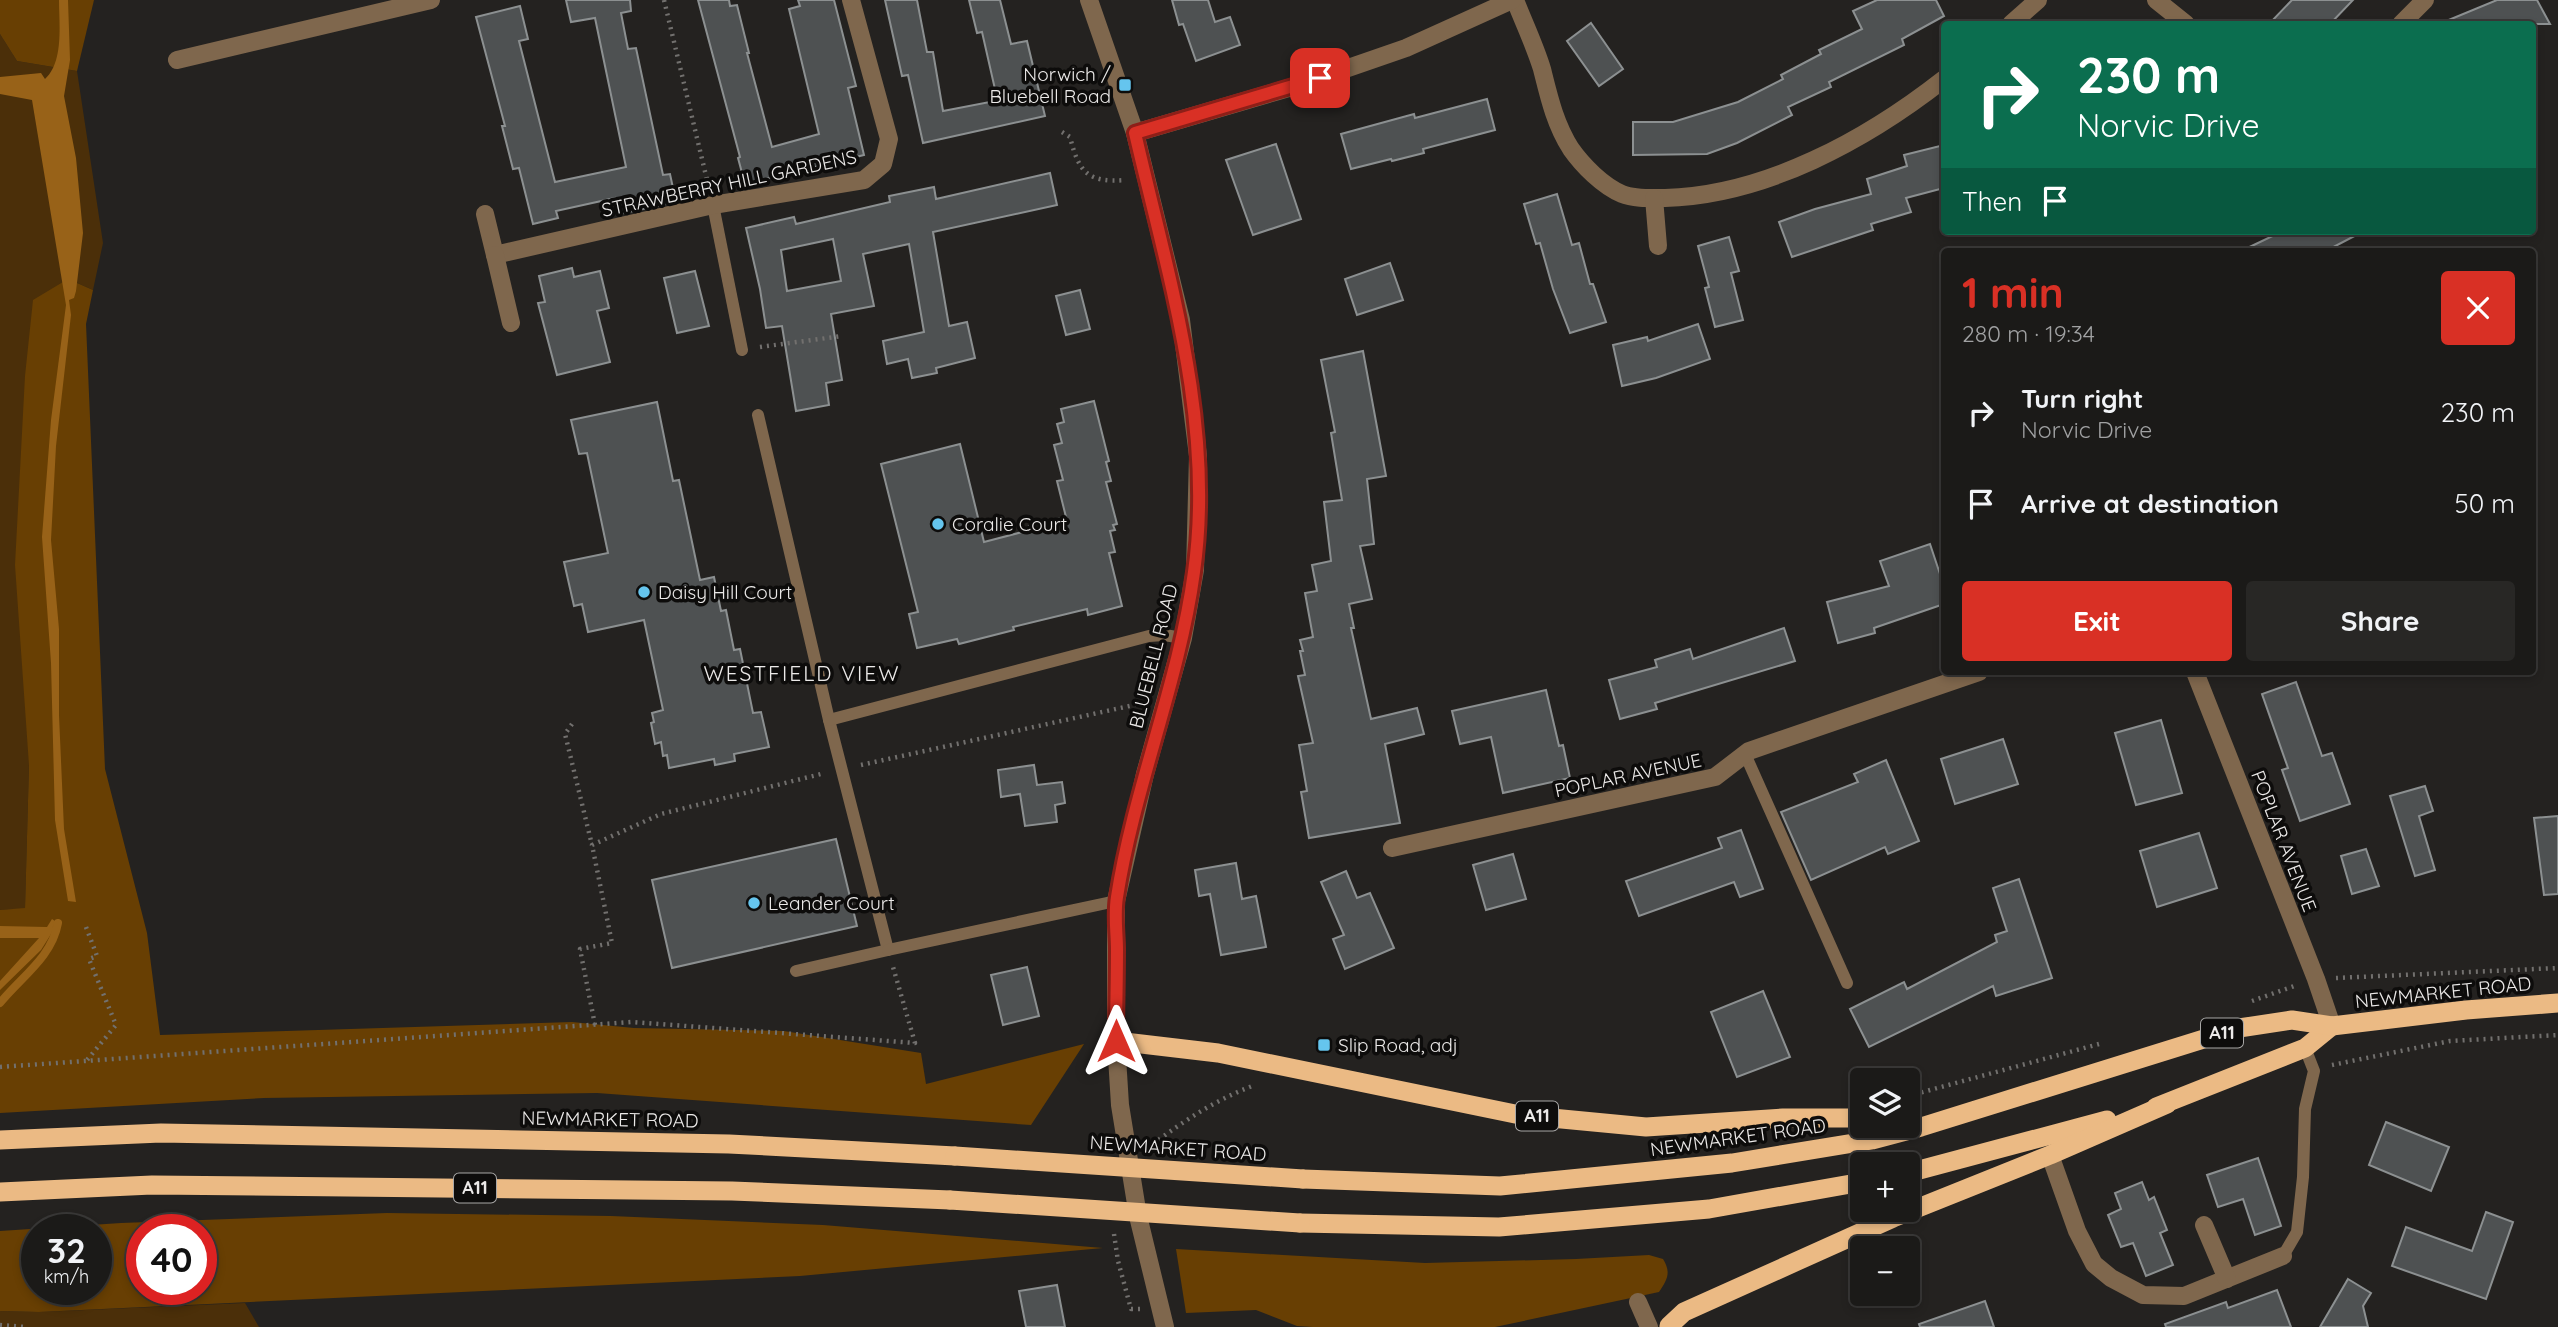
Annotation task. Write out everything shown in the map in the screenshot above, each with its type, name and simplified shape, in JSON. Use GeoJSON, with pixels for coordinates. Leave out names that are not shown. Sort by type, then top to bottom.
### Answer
{"type":"FeatureCollection","features":[{"type":"Feature","properties":{"kind":"highway","name":"NEWMARKET ROAD"},"geometry":{"type":"LineString","coordinates":[[1920,1122],[2239,1028],[2292,1020],[2332,1026],[2466,1010],[2558,1003]]}},
{"type":"Feature","properties":{"kind":"highway","name":"NEWMARKET ROAD"},"geometry":{"type":"LineString","coordinates":[[1920,1170],[2166,1104],[2305,1048],[2332,1026]]}},
{"type":"Feature","properties":{"kind":"highway","name":"A11"},"geometry":{"type":"LineString","coordinates":[[1116,1041],[1218,1053],[1520,1115],[1646,1127],[1783,1118],[1850,1118]]}},
{"type":"Feature","properties":{"kind":"highway"},"geometry":{"type":"LineString","coordinates":[[1661,1327],[1684,1312],[1893,1218],[2050,1155],[2166,1104]]}},
{"type":"Feature","properties":{"kind":"highway","name":"NEWMARKET ROAD"},"geometry":{"type":"LineString","coordinates":[[0,1140],[175,1134],[729,1144],[1303,1179],[1500,1186],[1732,1164],[1877,1138]]}},
{"type":"Feature","properties":{"kind":"highway","name":"A11"},"geometry":{"type":"LineString","coordinates":[[0,1192],[166,1185],[732,1191],[950,1200],[1300,1223],[1499,1227],[1709,1209],[1850,1184]]}},
{"type":"Feature","properties":{"kind":"street"},"geometry":{"type":"LineString","coordinates":[[177,60],[431,0]]}},
{"type":"Feature","properties":{"kind":"street","name":"STRAWBERRY HILL GARDENS"},"geometry":{"type":"LineString","coordinates":[[495,255],[713,205],[864,180],[883,164],[889,139],[851,0]]}},
{"type":"Feature","properties":{"kind":"street","name":"BLUEBELL ROAD"},"geometry":{"type":"LineString","coordinates":[[1089,0],[1135,133],[1181,320],[1198,456],[1195,570],[1183,638],[1145,774],[1116,901],[1116,1041],[1120,1105],[1138,1216],[1165,1327]]}},
{"type":"Feature","properties":{"kind":"street"},"geometry":{"type":"LineString","coordinates":[[1135,133],[1299,85],[1406,48],[1513,0],[1541,67],[1551,108],[1571,149],[1595,176],[1624,195],[1689,197],[1740,188],[1821,156],[1889,117],[1941,81]]}},
{"type":"Feature","properties":{"kind":"street"},"geometry":{"type":"LineString","coordinates":[[2014,21],[2038,0]]}},
{"type":"Feature","properties":{"kind":"street"},"geometry":{"type":"LineString","coordinates":[[2156,0],[2182,21]]}},
{"type":"Feature","properties":{"kind":"street"},"geometry":{"type":"LineString","coordinates":[[2404,21],[2425,0]]}},
{"type":"Feature","properties":{"kind":"street"},"geometry":{"type":"LineString","coordinates":[[1654,198],[1658,246]]}},
{"type":"Feature","properties":{"kind":"street"},"geometry":{"type":"LineString","coordinates":[[485,214],[511,323]]}},
{"type":"Feature","properties":{"kind":"street","name":"POPLAR AVENUE"},"geometry":{"type":"LineString","coordinates":[[1392,848],[1715,777],[1745,754],[1970,675]]}},
{"type":"Feature","properties":{"kind":"street","name":"POPLAR AVENUE"},"geometry":{"type":"LineString","coordinates":[[2196,675],[2332,1026]]}},
{"type":"Feature","properties":{"kind":"street"},"geometry":{"type":"LineString","coordinates":[[2050,1155],[2077,1231],[2094,1264],[2110,1278],[2143,1295],[2184,1296],[2283,1256]]}},
{"type":"Feature","properties":{"kind":"street"},"geometry":{"type":"LineString","coordinates":[[2204,1225],[2227,1279]]}},
{"type":"Feature","properties":{"kind":"street"},"geometry":{"type":"LineString","coordinates":[[1638,1302],[1661,1327]]}},
{"type":"Feature","properties":{"kind":"lane"},"geometry":{"type":"LineString","coordinates":[[713,205],[742,350]]}},
{"type":"Feature","properties":{"kind":"lane"},"geometry":{"type":"LineString","coordinates":[[758,415],[829,720],[888,950]]}},
{"type":"Feature","properties":{"kind":"lane"},"geometry":{"type":"LineString","coordinates":[[829,720],[1149,636],[1183,638]]}},
{"type":"Feature","properties":{"kind":"lane"},"geometry":{"type":"LineString","coordinates":[[1745,754],[1847,982]]}},
{"type":"Feature","properties":{"kind":"lane"},"geometry":{"type":"LineString","coordinates":[[796,971],[1116,901]]}},
{"type":"Feature","properties":{"kind":"lane"},"geometry":{"type":"LineString","coordinates":[[2283,1256],[2297,1232],[2303,1177],[2305,1109],[2314,1071],[2305,1048]]}},
{"type":"Feature","properties":{"kind":"path"},"geometry":{"type":"LineString","coordinates":[[664,0],[713,205]]}},
{"type":"Feature","properties":{"kind":"path"},"geometry":{"type":"LineString","coordinates":[[1062,132],[1070,138],[1076,164],[1089,175],[1108,181],[1127,180]]}},
{"type":"Feature","properties":{"kind":"path"},"geometry":{"type":"LineString","coordinates":[[1124,171],[1131,193]]}},
{"type":"Feature","properties":{"kind":"path"},"geometry":{"type":"LineString","coordinates":[[742,350],[842,336]]}},
{"type":"Feature","properties":{"kind":"path"},"geometry":{"type":"LineString","coordinates":[[592,845],[662,814],[842,769],[1147,702],[1144,713]]}},
{"type":"Feature","properties":{"kind":"path"},"geometry":{"type":"LineString","coordinates":[[572,724],[565,734],[614,942],[580,949],[595,1025]]}},
{"type":"Feature","properties":{"kind":"path"},"geometry":{"type":"LineString","coordinates":[[86,927],[97,956],[89,958],[116,1025],[86,1061]]}},
{"type":"Feature","properties":{"kind":"path"},"geometry":{"type":"LineString","coordinates":[[0,1067],[632,1022],[915,1043],[888,950]]}},
{"type":"Feature","properties":{"kind":"path"},"geometry":{"type":"LineString","coordinates":[[2243,1004],[2316,979],[2558,968]]}},
{"type":"Feature","properties":{"kind":"path"},"geometry":{"type":"LineString","coordinates":[[2314,1071],[2450,1041],[2558,1035]]}},
{"type":"Feature","properties":{"kind":"path"},"geometry":{"type":"LineString","coordinates":[[1920,1093],[2110,1041]]}},
{"type":"Feature","properties":{"kind":"path"},"geometry":{"type":"LineString","coordinates":[[1153,1144],[1216,1101],[1289,1074],[1290,1068]]}},
{"type":"Feature","properties":{"kind":"path"},"geometry":{"type":"LineString","coordinates":[[0,1325],[25,1327]]}},
{"type":"Feature","properties":{"kind":"shaded area"},"geometry":{"type":"Polygon","coordinates":[[[0,0],[94,0],[77,71],[17,61],[0,34],[0,0]]]}},
{"type":"Feature","properties":{"kind":"shaded area"},"geometry":{"type":"Polygon","coordinates":[[[59,0],[68,0],[70,60],[64,96],[76,158],[83,233],[76,291],[74,298],[69,300],[71,315],[56,446],[51,540],[59,629],[59,715],[64,829],[76,902],[68,901],[55,820],[51,663],[42,537],[51,420],[66,305],[32,100],[0,94],[0,77],[41,73],[45,79],[51,72],[58,53],[59,0]]]}},
{"type":"Feature","properties":{"kind":"shaded area"},"geometry":{"type":"Polygon","coordinates":[[[0,34],[17,61],[77,71],[103,243],[93,290],[68,279],[29,765],[25,909],[0,910],[0,34]]]}},
{"type":"Feature","properties":{"kind":"shaded area"},"geometry":{"type":"Polygon","coordinates":[[[68,279],[93,290],[86,324],[105,769],[147,933],[160,1035],[572,1022],[634,1028],[784,1031],[921,1053],[926,1084],[1084,1044],[1031,1125],[597,1093],[264,1098],[0,1113],[0,910],[25,908],[29,765],[15,565],[25,376],[33,300],[68,279]]]}},
{"type":"Feature","properties":{"kind":"shaded area"},"geometry":{"type":"Polygon","coordinates":[[[52,919],[58,923],[41,950],[0,990],[0,981],[39,938],[0,938],[0,926],[47,927],[52,919]]]}},
{"type":"Feature","properties":{"kind":"shaded area"},"geometry":{"type":"Polygon","coordinates":[[[387,1213],[611,1216],[823,1225],[1103,1248],[800,1276],[217,1304],[217,1219],[387,1213]]]}},
{"type":"Feature","properties":{"kind":"shaded area"},"geometry":{"type":"Polygon","coordinates":[[[126,1223],[126,1305],[187,1305],[39,1312],[0,1311],[0,1231],[21,1230],[21,1305],[112,1305],[112,1224],[126,1223]]]}},
{"type":"Feature","properties":{"kind":"shaded area"},"geometry":{"type":"Polygon","coordinates":[[[1176,1249],[1425,1263],[1649,1255],[1663,1259],[1668,1272],[1659,1292],[1495,1327],[1313,1327],[1297,1326],[1256,1310],[1186,1313],[1176,1249]]]}},
{"type":"Feature","properties":{"kind":"shaded area"},"geometry":{"type":"Polygon","coordinates":[[[245,1303],[259,1327],[0,1327],[0,1311],[39,1312],[245,1303]]]}},
{"type":"Feature","properties":{"kind":"building"},"geometry":{"type":"Polygon","coordinates":[[[566,0],[630,0],[631,11],[621,13],[628,49],[636,48],[663,175],[670,174],[676,202],[619,214],[615,198],[556,211],[558,218],[533,224],[519,168],[513,169],[502,126],[505,126],[476,17],[520,6],[528,39],[519,41],[555,182],[626,167],[595,18],[571,22],[566,0]]]}},
{"type":"Feature","properties":{"kind":"building"},"geometry":{"type":"Polygon","coordinates":[[[698,0],[729,0],[730,6],[737,5],[772,147],[819,134],[789,9],[800,6],[798,0],[834,0],[856,86],[848,88],[864,155],[745,184],[698,0]]]}},
{"type":"Feature","properties":{"kind":"building"},"geometry":{"type":"Polygon","coordinates":[[[885,0],[917,0],[927,52],[933,52],[943,111],[990,102],[997,98],[982,32],[977,33],[969,0],[1000,0],[1011,44],[1027,41],[1045,116],[923,143],[908,75],[902,76],[885,0]]]}},
{"type":"Feature","properties":{"kind":"building"},"geometry":{"type":"Polygon","coordinates":[[[1172,0],[1208,0],[1215,22],[1230,17],[1240,45],[1196,61],[1183,24],[1179,25],[1172,0]]]}},
{"type":"Feature","properties":{"kind":"building"},"geometry":{"type":"Polygon","coordinates":[[[1877,0],[1936,0],[1944,16],[1902,39],[1904,45],[1829,82],[1831,87],[1788,107],[1792,115],[1737,143],[1707,154],[1633,155],[1633,122],[1673,122],[1738,102],[1783,79],[1781,75],[1821,54],[1819,50],[1862,29],[1853,11],[1877,0]]]}},
{"type":"Feature","properties":{"kind":"building"},"geometry":{"type":"Polygon","coordinates":[[[2292,0],[2353,0],[2333,21],[2272,21],[2292,0]]]}},
{"type":"Feature","properties":{"kind":"building"},"geometry":{"type":"Polygon","coordinates":[[[2497,0],[2537,0],[2550,24],[2536,24],[2536,21],[2446,21],[2497,0]]]}},
{"type":"Feature","properties":{"kind":"building"},"geometry":{"type":"Polygon","coordinates":[[[1591,23],[1623,69],[1599,86],[1567,41],[1591,23]]]}},
{"type":"Feature","properties":{"kind":"building"},"geometry":{"type":"Polygon","coordinates":[[[1487,99],[1495,130],[1423,149],[1424,153],[1351,169],[1341,134],[1414,114],[1415,118],[1487,99]]]}},
{"type":"Feature","properties":{"kind":"building"},"geometry":{"type":"Polygon","coordinates":[[[1276,144],[1301,219],[1253,235],[1226,160],[1276,144]]]}},
{"type":"Feature","properties":{"kind":"building"},"geometry":{"type":"Polygon","coordinates":[[[1941,146],[1941,189],[1906,198],[1911,212],[1871,224],[1873,230],[1792,257],[1779,222],[1871,194],[1867,179],[1907,166],[1904,155],[1941,146]]]}},
{"type":"Feature","properties":{"kind":"building"},"geometry":{"type":"Polygon","coordinates":[[[1050,173],[1057,205],[933,232],[949,326],[967,322],[975,358],[936,368],[937,373],[912,378],[908,359],[887,364],[883,341],[924,332],[909,244],[863,254],[874,306],[831,314],[842,380],[826,383],[829,405],[796,411],[782,326],[766,328],[746,228],[794,217],[796,224],[890,202],[889,196],[934,187],[936,199],[1050,173]],[[833,239],[781,250],[787,291],[841,281],[833,239]]]}},
{"type":"Feature","properties":{"kind":"building"},"geometry":{"type":"Polygon","coordinates":[[[1557,194],[1572,245],[1579,243],[1590,284],[1593,284],[1606,322],[1570,333],[1553,289],[1540,243],[1536,244],[1524,204],[1557,194]]]}},
{"type":"Feature","properties":{"kind":"building"},"geometry":{"type":"Polygon","coordinates":[[[2275,235],[2356,235],[2332,248],[2247,248],[2275,235]]]}},
{"type":"Feature","properties":{"kind":"building"},"geometry":{"type":"Polygon","coordinates":[[[1729,237],[1739,271],[1731,273],[1743,320],[1715,327],[1705,288],[1709,287],[1698,246],[1729,237]]]}},
{"type":"Feature","properties":{"kind":"building"},"geometry":{"type":"Polygon","coordinates":[[[1390,263],[1403,300],[1357,315],[1345,279],[1390,263]]]}},
{"type":"Feature","properties":{"kind":"building"},"geometry":{"type":"Polygon","coordinates":[[[572,268],[574,277],[600,271],[609,308],[597,311],[610,362],[557,375],[538,303],[545,302],[539,276],[572,268]]]}},
{"type":"Feature","properties":{"kind":"building"},"geometry":{"type":"Polygon","coordinates":[[[695,271],[709,326],[677,333],[664,278],[695,271]]]}},
{"type":"Feature","properties":{"kind":"building"},"geometry":{"type":"Polygon","coordinates":[[[1080,290],[1090,329],[1066,335],[1056,296],[1080,290]]]}},
{"type":"Feature","properties":{"kind":"building"},"geometry":{"type":"Polygon","coordinates":[[[1698,324],[1710,359],[1656,378],[1622,386],[1613,345],[1647,337],[1648,341],[1698,324]]]}},
{"type":"Feature","properties":{"kind":"building"},"geometry":{"type":"Polygon","coordinates":[[[1363,351],[1386,476],[1367,479],[1374,544],[1360,546],[1372,599],[1349,604],[1354,628],[1351,628],[1371,719],[1417,708],[1424,734],[1385,744],[1400,823],[1309,838],[1301,792],[1307,791],[1299,745],[1313,743],[1298,676],[1305,675],[1300,640],[1313,637],[1305,593],[1317,591],[1312,565],[1331,561],[1324,502],[1342,500],[1331,433],[1335,432],[1321,360],[1363,351]]]}},
{"type":"Feature","properties":{"kind":"building","name":"Coralie Court"},"geometry":{"type":"Polygon","coordinates":[[[1094,401],[1109,461],[1106,462],[1111,481],[1106,482],[1117,524],[1113,525],[1115,530],[1110,531],[1115,552],[1109,553],[1122,606],[1088,615],[1087,609],[1013,627],[1014,630],[959,644],[957,639],[917,648],[909,614],[918,612],[881,464],[960,444],[984,542],[1030,530],[1029,526],[1066,517],[1057,481],[1063,480],[1054,445],[1062,443],[1057,424],[1064,422],[1061,409],[1094,401]]]}},
{"type":"Feature","properties":{"kind":"building","name":"Daisy Hill Court"},"geometry":{"type":"Polygon","coordinates":[[[657,402],[673,481],[679,480],[700,580],[714,577],[721,611],[726,610],[734,650],[740,649],[753,713],[761,712],[769,747],[734,754],[735,761],[715,765],[714,759],[669,768],[667,755],[663,756],[661,742],[655,744],[651,723],[654,722],[652,713],[663,710],[644,620],[588,632],[582,604],[574,606],[564,562],[608,553],[587,453],[579,454],[571,420],[657,402]]]}},
{"type":"Feature","properties":{"kind":"building"},"geometry":{"type":"Polygon","coordinates":[[[1930,544],[1941,577],[1941,605],[1874,628],[1875,633],[1838,643],[1827,602],[1889,586],[1880,561],[1930,544]]]}},
{"type":"Feature","properties":{"kind":"building"},"geometry":{"type":"Polygon","coordinates":[[[1784,628],[1795,661],[1655,703],[1657,709],[1620,719],[1609,680],[1657,667],[1655,660],[1690,649],[1693,659],[1784,628]]]}},
{"type":"Feature","properties":{"kind":"building"},"geometry":{"type":"Polygon","coordinates":[[[2296,682],[2322,756],[2332,753],[2350,804],[2300,821],[2282,770],[2288,768],[2262,694],[2296,682]]]}},
{"type":"Feature","properties":{"kind":"building"},"geometry":{"type":"Polygon","coordinates":[[[1546,690],[1559,746],[1563,745],[1570,778],[1503,793],[1491,737],[1460,744],[1452,711],[1546,690]]]}},
{"type":"Feature","properties":{"kind":"building"},"geometry":{"type":"Polygon","coordinates":[[[2161,720],[2182,793],[2136,805],[2115,733],[2161,720]]]}},
{"type":"Feature","properties":{"kind":"building"},"geometry":{"type":"Polygon","coordinates":[[[2003,739],[2018,784],[1955,804],[1941,759],[2003,739]]]}},
{"type":"Feature","properties":{"kind":"building"},"geometry":{"type":"Polygon","coordinates":[[[1886,760],[1919,841],[1888,854],[1885,847],[1811,880],[1781,812],[1858,782],[1854,774],[1886,760]]]}},
{"type":"Feature","properties":{"kind":"building"},"geometry":{"type":"Polygon","coordinates":[[[1034,765],[1037,785],[1062,782],[1065,803],[1055,805],[1057,822],[1025,826],[1020,794],[1001,797],[998,770],[1034,765]]]}},
{"type":"Feature","properties":{"kind":"building"},"geometry":{"type":"Polygon","coordinates":[[[2425,786],[2433,811],[2419,816],[2435,870],[2415,876],[2390,796],[2425,786]]]}},
{"type":"Feature","properties":{"kind":"building"},"geometry":{"type":"Polygon","coordinates":[[[2558,816],[2558,894],[2544,895],[2534,818],[2558,816]]]}},
{"type":"Feature","properties":{"kind":"building"},"geometry":{"type":"Polygon","coordinates":[[[1741,830],[1763,889],[1740,897],[1734,882],[1639,916],[1626,881],[1722,848],[1718,838],[1741,830]]]}},
{"type":"Feature","properties":{"kind":"building"},"geometry":{"type":"Polygon","coordinates":[[[2199,833],[2217,888],[2157,907],[2140,851],[2199,833]]]}},
{"type":"Feature","properties":{"kind":"building","name":"Leander Court"},"geometry":{"type":"Polygon","coordinates":[[[836,839],[857,926],[672,968],[652,880],[836,839]]]}},
{"type":"Feature","properties":{"kind":"building"},"geometry":{"type":"Polygon","coordinates":[[[2366,849],[2379,886],[2352,894],[2341,856],[2366,849]]]}},
{"type":"Feature","properties":{"kind":"building"},"geometry":{"type":"Polygon","coordinates":[[[1513,854],[1526,899],[1486,910],[1473,865],[1513,854]]]}},
{"type":"Feature","properties":{"kind":"building"},"geometry":{"type":"Polygon","coordinates":[[[1236,863],[1242,899],[1256,896],[1266,947],[1221,955],[1210,894],[1199,896],[1195,870],[1236,863]]]}},
{"type":"Feature","properties":{"kind":"building"},"geometry":{"type":"Polygon","coordinates":[[[1346,871],[1357,898],[1370,893],[1394,948],[1345,969],[1333,939],[1344,935],[1321,882],[1346,871]]]}},
{"type":"Feature","properties":{"kind":"building"},"geometry":{"type":"Polygon","coordinates":[[[2019,879],[2052,978],[1996,996],[1993,986],[1869,1047],[1850,1009],[1904,982],[1907,989],[1997,942],[1995,935],[2007,931],[1993,888],[2019,879]]]}},
{"type":"Feature","properties":{"kind":"building"},"geometry":{"type":"Polygon","coordinates":[[[1027,967],[1039,1016],[1003,1025],[991,975],[1027,967]]]}},
{"type":"Feature","properties":{"kind":"building"},"geometry":{"type":"Polygon","coordinates":[[[1763,991],[1790,1057],[1737,1077],[1711,1012],[1763,991]]]}},
{"type":"Feature","properties":{"kind":"building"},"geometry":{"type":"Polygon","coordinates":[[[2386,1122],[2449,1147],[2431,1191],[2369,1165],[2386,1122]]]}},
{"type":"Feature","properties":{"kind":"building"},"geometry":{"type":"Polygon","coordinates":[[[2258,1158],[2281,1226],[2255,1235],[2243,1199],[2218,1207],[2207,1175],[2258,1158]]]}},
{"type":"Feature","properties":{"kind":"building"},"geometry":{"type":"Polygon","coordinates":[[[2142,1182],[2149,1200],[2154,1197],[2167,1230],[2160,1233],[2173,1265],[2146,1276],[2133,1243],[2121,1247],[2108,1215],[2121,1209],[2115,1193],[2142,1182]]]}},
{"type":"Feature","properties":{"kind":"building"},"geometry":{"type":"Polygon","coordinates":[[[2486,1212],[2513,1222],[2486,1299],[2392,1266],[2406,1227],[2472,1251],[2486,1212]]]}},
{"type":"Feature","properties":{"kind":"building"},"geometry":{"type":"Polygon","coordinates":[[[2348,1279],[2371,1293],[2363,1306],[2368,1327],[2320,1327],[2348,1279]]]}},
{"type":"Feature","properties":{"kind":"building"},"geometry":{"type":"Polygon","coordinates":[[[1057,1285],[1065,1327],[1026,1327],[1019,1291],[1057,1285]]]}},
{"type":"Feature","properties":{"kind":"building"},"geometry":{"type":"Polygon","coordinates":[[[2277,1290],[2291,1327],[2166,1327],[2165,1324],[2226,1302],[2228,1308],[2277,1290]]]}},
{"type":"Feature","properties":{"kind":"building"},"geometry":{"type":"Polygon","coordinates":[[[1985,1301],[1994,1327],[1920,1327],[1919,1324],[1985,1301]]]}},
{"type":"Feature","properties":{"kind":"waterway"},"geometry":{"type":"LineString","coordinates":[[0,1003],[43,956],[55,935],[58,923]]}},
{"type":"Feature","properties":{"kind":"place","name":"Norwich / Bluebell Road"},"geometry":{"type":"Point","coordinates":[1125,85]}},
{"type":"Feature","properties":{"kind":"place","name":"Coralie Court"},"geometry":{"type":"Point","coordinates":[938,524]}},
{"type":"Feature","properties":{"kind":"place","name":"Daisy Hill Court"},"geometry":{"type":"Point","coordinates":[644,592]}},
{"type":"Feature","properties":{"kind":"place","name":"Leander Court"},"geometry":{"type":"Point","coordinates":[754,903]}},
{"type":"Feature","properties":{"kind":"place","name":"Slip Road, adj"},"geometry":{"type":"Point","coordinates":[1324,1045]}},
{"type":"Feature","properties":{"kind":"district","name":"WESTFIELD VIEW"},"geometry":{"type":"Point","coordinates":[802,674]}},
{"type":"Feature","properties":{"kind":"route"},"geometry":{"type":"LineString","coordinates":[[1116,1041],[1116,901],[1145,774],[1183,638],[1195,570],[1198,509],[1198,456],[1181,320],[1135,133],[1320,78]]}}]}
